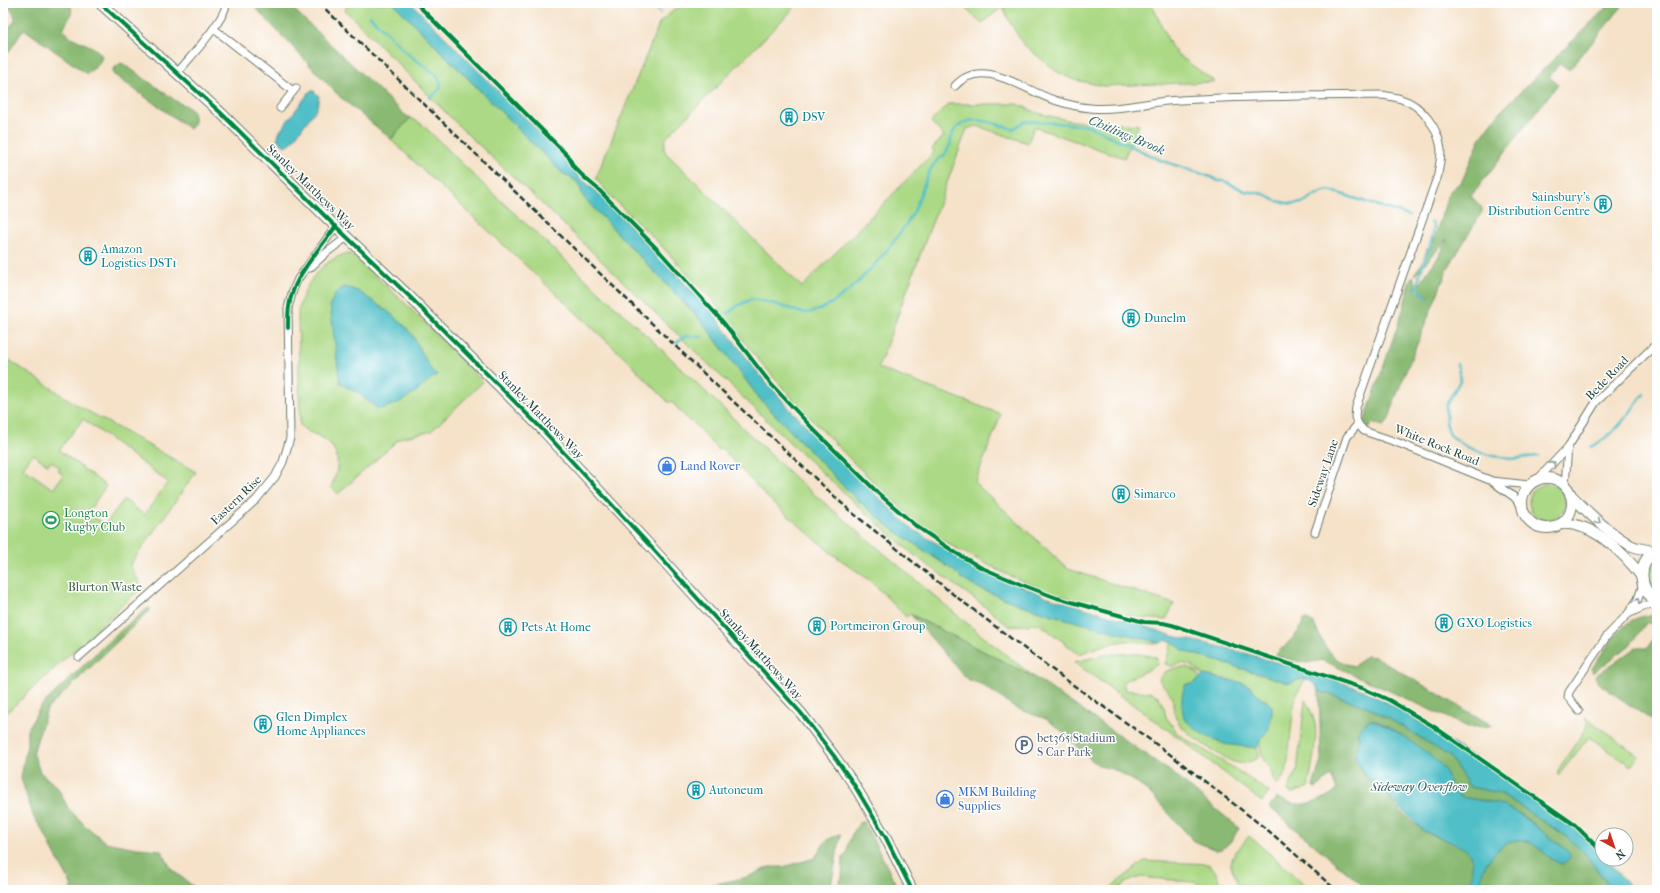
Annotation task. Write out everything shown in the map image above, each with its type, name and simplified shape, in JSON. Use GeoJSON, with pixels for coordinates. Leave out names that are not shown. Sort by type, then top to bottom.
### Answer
{"type":"FeatureCollection","features":[{"type":"Feature","properties":{"kind":"main road","name":"Stanley Matthews Way"},"geometry":{"type":"LineString","coordinates":[[100,3],[221,113],[347,237],[410,296],[541,428],[652,548],[801,713],[853,783],[886,838],[912,890]]}},
{"type":"Feature","properties":{"kind":"main road"},"geometry":{"type":"LineString","coordinates":[[1560,524],[1565,520],[1571,511],[1572,499],[1570,494],[1565,484],[1552,478],[1538,479],[1529,485],[1523,495],[1522,506],[1526,516],[1536,525],[1551,527],[1570,523],[1585,527],[1618,549],[1624,555],[1642,580],[1650,596],[1657,601]]}},
{"type":"Feature","properties":{"kind":"main road"},"geometry":{"type":"LineString","coordinates":[[1570,494],[1592,516],[1631,545],[1644,550],[1656,550]]}},
{"type":"Feature","properties":{"kind":"main road"},"geometry":{"type":"LineString","coordinates":[[1642,580],[1644,564],[1656,550]]}},
{"type":"Feature","properties":{"kind":"street"},"geometry":{"type":"LineString","coordinates":[[177,74],[214,29],[221,18],[226,7],[226,3]]}},
{"type":"Feature","properties":{"kind":"street"},"geometry":{"type":"LineString","coordinates":[[214,29],[295,90],[280,108]]}},
{"type":"Feature","properties":{"kind":"street"},"geometry":{"type":"LineString","coordinates":[[955,86],[968,75],[980,73],[989,74],[1010,80],[1053,100],[1090,108],[1111,108],[1188,99],[1382,95],[1402,99],[1420,110],[1433,126],[1439,143],[1441,151],[1438,175],[1356,407],[1355,417],[1358,424]]}},
{"type":"Feature","properties":{"kind":"street","name":"Eastern Rise"},"geometry":{"type":"LineString","coordinates":[[79,657],[256,500],[275,477],[283,462],[290,438],[288,308],[298,279],[336,226]]}},
{"type":"Feature","properties":{"kind":"street","name":"Eastern Rise"},"geometry":{"type":"LineString","coordinates":[[298,279],[326,253],[347,237]]}},
{"type":"Feature","properties":{"kind":"street","name":"Bede Road"},"geometry":{"type":"LineString","coordinates":[[1538,479],[1568,447],[1596,402],[1653,347]]}},
{"type":"Feature","properties":{"kind":"street","name":"White Rock Road"},"geometry":{"type":"LineString","coordinates":[[1358,424],[1364,431],[1373,433],[1492,481],[1514,497],[1522,506]]}},
{"type":"Feature","properties":{"kind":"street","name":"Sideway Lane"},"geometry":{"type":"LineString","coordinates":[[1315,532],[1347,437],[1358,424]]}},
{"type":"Feature","properties":{"kind":"street","name":"Bede Road"},"geometry":{"type":"LineString","coordinates":[[1565,484],[1568,447]]}},
{"type":"Feature","properties":{"kind":"street","name":"White Rock Road"},"geometry":{"type":"LineString","coordinates":[[1492,481],[1529,485]]}},
{"type":"Feature","properties":{"kind":"street"},"geometry":{"type":"LineString","coordinates":[[1580,711],[1568,697],[1569,692],[1607,636],[1628,614],[1638,600],[1642,580]]}},
{"type":"Feature","properties":{"kind":"street"},"geometry":{"type":"LineString","coordinates":[[1628,614],[1645,606],[1657,604]]}},
{"type":"Feature","properties":{"kind":"green space"},"geometry":{"type":"Polygon","coordinates":[[[7,3],[69,3],[72,10],[63,29],[72,38],[89,45],[98,51],[102,56],[99,64],[87,74],[24,29],[8,53],[3,49],[3,29],[9,27],[15,21],[15,17],[7,3]]]}},
{"type":"Feature","properties":{"kind":"green space"},"geometry":{"type":"Polygon","coordinates":[[[251,3],[287,3],[405,115],[410,118],[391,139],[339,96],[251,3]]]}},
{"type":"Feature","properties":{"kind":"green space"},"geometry":{"type":"Polygon","coordinates":[[[349,3],[393,3],[561,172],[578,183],[585,199],[703,323],[760,399],[855,498],[890,527],[953,570],[969,583],[987,592],[1060,617],[1161,643],[1153,644],[1124,641],[1104,645],[1079,654],[1040,624],[1009,626],[987,608],[914,555],[857,505],[783,436],[555,216],[464,131],[345,10],[349,3]]]}},
{"type":"Feature","properties":{"kind":"green space"},"geometry":{"type":"Polygon","coordinates":[[[688,3],[799,3],[666,138],[664,149],[666,153],[802,287],[934,152],[932,149],[944,136],[931,122],[948,104],[1018,104],[1037,113],[1072,121],[1139,125],[1124,158],[1034,127],[1028,143],[977,126],[967,129],[878,368],[1001,414],[975,483],[1068,569],[1174,604],[1166,620],[1140,618],[1048,592],[1008,575],[950,545],[916,523],[853,462],[797,404],[751,351],[714,302],[654,238],[608,194],[596,178],[660,22],[674,10],[688,3]]]}},
{"type":"Feature","properties":{"kind":"green space"},"geometry":{"type":"Polygon","coordinates":[[[960,3],[1151,3],[1171,46],[1177,54],[1215,82],[1103,86],[1071,79],[1056,71],[1023,44],[1008,19],[1003,6],[982,24],[960,3]]]}},
{"type":"Feature","properties":{"kind":"green space"},"geometry":{"type":"Polygon","coordinates":[[[1611,3],[1625,3],[1569,70],[1560,63],[1549,77],[1558,84],[1471,196],[1482,208],[1482,212],[1448,268],[1396,396],[1389,419],[1384,426],[1372,423],[1370,428],[1360,427],[1362,422],[1365,420],[1404,307],[1409,282],[1413,276],[1416,285],[1415,290],[1427,298],[1429,297],[1417,287],[1441,253],[1447,239],[1415,275],[1414,274],[1423,262],[1427,249],[1431,249],[1449,192],[1462,181],[1480,139],[1501,111],[1611,3]]]}},
{"type":"Feature","properties":{"kind":"green space"},"geometry":{"type":"Polygon","coordinates":[[[121,63],[179,103],[190,108],[194,117],[194,125],[190,129],[113,74],[113,69],[121,63]]]}},
{"type":"Feature","properties":{"kind":"green space"},"geometry":{"type":"Polygon","coordinates":[[[410,118],[422,124],[486,187],[658,346],[795,478],[976,631],[1034,677],[910,614],[906,617],[872,582],[830,552],[770,500],[721,448],[718,450],[692,421],[690,422],[671,401],[669,403],[627,360],[391,140],[410,118]]]}},
{"type":"Feature","properties":{"kind":"green space"},"geometry":{"type":"Polygon","coordinates":[[[345,254],[350,254],[355,257],[411,309],[483,382],[431,431],[400,438],[338,494],[331,487],[337,465],[337,458],[332,446],[319,436],[306,430],[300,425],[298,312],[308,285],[320,269],[335,258],[345,254]]]}},
{"type":"Feature","properties":{"kind":"green space","name":"Longton Rugby Club"},"geometry":{"type":"Polygon","coordinates":[[[3,356],[77,405],[196,472],[130,565],[142,587],[3,716],[3,356]],[[83,419],[59,450],[106,486],[88,512],[105,525],[124,499],[144,515],[168,482],[83,419]],[[33,454],[23,468],[53,489],[63,475],[58,471],[60,468],[51,461],[48,465],[33,454]]]}},
{"type":"Feature","properties":{"kind":"green space"},"geometry":{"type":"Polygon","coordinates":[[[1547,484],[1557,487],[1562,492],[1565,502],[1562,512],[1557,517],[1547,520],[1537,517],[1532,512],[1529,502],[1532,492],[1537,487],[1547,484]]]}},
{"type":"Feature","properties":{"kind":"green space"},"geometry":{"type":"Polygon","coordinates":[[[1657,556],[1657,594],[1649,585],[1648,575],[1651,565],[1657,556]]]}},
{"type":"Feature","properties":{"kind":"green space"},"geometry":{"type":"Polygon","coordinates":[[[148,608],[151,609],[47,709],[33,753],[40,772],[58,788],[68,808],[105,842],[137,848],[161,850],[172,870],[198,890],[72,890],[71,884],[44,832],[34,818],[21,778],[27,744],[27,730],[41,706],[114,636],[148,608]]]}},
{"type":"Feature","properties":{"kind":"green space"},"geometry":{"type":"Polygon","coordinates":[[[1657,614],[1657,628],[1647,622],[1630,645],[1593,673],[1592,669],[1599,658],[1625,625],[1635,619],[1657,614]]]}},
{"type":"Feature","properties":{"kind":"green space"},"geometry":{"type":"Polygon","coordinates":[[[911,615],[1034,677],[1171,772],[1239,828],[1232,840],[1223,849],[1216,850],[1194,841],[1148,791],[1118,771],[1100,766],[1089,758],[1063,732],[1046,719],[1016,708],[981,684],[968,680],[911,615]]]}},
{"type":"Feature","properties":{"kind":"green space"},"geometry":{"type":"Polygon","coordinates":[[[1306,619],[1314,624],[1324,645],[1332,655],[1342,663],[1354,666],[1366,656],[1375,657],[1493,726],[1468,727],[1322,660],[1306,663],[1275,656],[1295,636],[1303,621],[1306,619]]]}},
{"type":"Feature","properties":{"kind":"green space"},"geometry":{"type":"Polygon","coordinates":[[[1657,634],[1657,724],[1598,683],[1595,676],[1636,648],[1647,648],[1657,634]]]}},
{"type":"Feature","properties":{"kind":"green space"},"geometry":{"type":"Polygon","coordinates":[[[1172,641],[1184,651],[1289,683],[1305,679],[1296,696],[1287,769],[1285,775],[1277,785],[1273,779],[1270,767],[1264,761],[1259,744],[1262,737],[1268,731],[1272,713],[1252,688],[1243,683],[1204,675],[1190,665],[1183,663],[1172,666],[1165,664],[1172,641]]]}},
{"type":"Feature","properties":{"kind":"green space"},"geometry":{"type":"Polygon","coordinates":[[[1133,653],[1156,657],[1158,664],[1123,682],[1125,690],[1151,692],[1158,696],[1164,707],[1166,717],[1178,734],[1269,792],[1262,802],[1186,743],[1074,662],[1105,655],[1133,653]]]}},
{"type":"Feature","properties":{"kind":"green space"},"geometry":{"type":"Polygon","coordinates":[[[1188,667],[1198,673],[1201,679],[1193,684],[1224,744],[1257,748],[1260,756],[1258,758],[1243,763],[1232,761],[1201,743],[1180,725],[1173,705],[1173,697],[1159,680],[1167,671],[1188,667]]]}},
{"type":"Feature","properties":{"kind":"green space"},"geometry":{"type":"Polygon","coordinates":[[[1319,691],[1368,707],[1409,730],[1450,757],[1470,787],[1500,793],[1567,837],[1584,852],[1612,890],[1480,890],[1485,866],[1493,855],[1504,845],[1516,840],[1523,840],[1529,842],[1553,860],[1562,864],[1561,845],[1512,809],[1494,802],[1461,797],[1454,790],[1445,771],[1435,759],[1392,728],[1380,722],[1369,720],[1357,733],[1360,739],[1355,757],[1365,776],[1385,789],[1392,802],[1414,823],[1425,831],[1463,846],[1473,858],[1473,872],[1467,890],[1368,890],[1269,807],[1277,798],[1294,804],[1308,804],[1322,799],[1337,790],[1331,776],[1316,788],[1313,787],[1321,760],[1319,691]]]}},
{"type":"Feature","properties":{"kind":"green space"},"geometry":{"type":"Polygon","coordinates":[[[1305,700],[1312,714],[1316,729],[1314,755],[1308,788],[1292,793],[1288,791],[1297,772],[1305,700]]]}},
{"type":"Feature","properties":{"kind":"green space"},"geometry":{"type":"Polygon","coordinates":[[[1585,717],[1639,756],[1631,766],[1589,737],[1558,776],[1558,770],[1586,728],[1587,723],[1585,717]]]}},
{"type":"Feature","properties":{"kind":"green space"},"geometry":{"type":"Polygon","coordinates":[[[860,822],[864,822],[899,890],[837,890],[842,877],[843,857],[847,854],[851,837],[860,822]]]}},
{"type":"Feature","properties":{"kind":"green space"},"geometry":{"type":"Polygon","coordinates":[[[841,834],[830,890],[699,890],[702,887],[748,877],[769,867],[783,867],[815,858],[820,849],[828,840],[841,834]]]}},
{"type":"Feature","properties":{"kind":"green space"},"geometry":{"type":"Polygon","coordinates":[[[1249,836],[1311,890],[1238,890],[1237,879],[1230,864],[1235,853],[1249,836]]]}},
{"type":"Feature","properties":{"kind":"green space"},"geometry":{"type":"Polygon","coordinates":[[[1144,861],[1208,864],[1214,869],[1217,875],[1221,890],[1208,890],[1207,887],[1193,882],[1141,877],[1127,882],[1117,890],[1108,890],[1144,861]]]}},
{"type":"Feature","properties":{"kind":"water"},"geometry":{"type":"Polygon","coordinates":[[[393,3],[411,3],[558,151],[581,179],[595,190],[712,312],[755,369],[789,408],[860,480],[912,529],[979,568],[1048,597],[1173,636],[1234,650],[1316,674],[1363,690],[1400,709],[1571,824],[1594,847],[1594,866],[1584,852],[1567,837],[1500,793],[1470,787],[1450,757],[1409,730],[1368,707],[1319,691],[1316,685],[1311,681],[1302,679],[1289,683],[1184,651],[1172,641],[1165,640],[1161,643],[1061,618],[982,590],[964,580],[953,570],[890,527],[855,498],[760,399],[703,323],[585,199],[578,183],[561,172],[393,3]]]}},
{"type":"Feature","properties":{"kind":"water"},"geometry":{"type":"Polygon","coordinates":[[[310,91],[314,91],[319,96],[317,108],[291,143],[285,146],[277,139],[280,131],[310,91]]]}},
{"type":"Feature","properties":{"kind":"water"},"geometry":{"type":"Polygon","coordinates":[[[346,287],[358,291],[386,310],[404,325],[413,336],[432,371],[437,374],[437,376],[430,379],[417,391],[402,401],[378,409],[358,393],[340,383],[330,305],[338,291],[346,287]]]}},
{"type":"Feature","properties":{"kind":"water"},"geometry":{"type":"Polygon","coordinates":[[[1204,675],[1243,683],[1252,688],[1262,699],[1266,700],[1272,706],[1268,731],[1262,737],[1257,748],[1224,744],[1202,734],[1184,719],[1182,697],[1184,688],[1186,684],[1193,684],[1204,675]]]}},
{"type":"Feature","properties":{"kind":"water","name":"Sideway Overflow"},"geometry":{"type":"Polygon","coordinates":[[[1369,720],[1376,721],[1395,731],[1437,761],[1445,770],[1454,790],[1461,797],[1496,803],[1515,811],[1567,850],[1570,856],[1569,859],[1562,864],[1553,860],[1529,842],[1516,840],[1504,845],[1488,861],[1481,878],[1480,890],[1467,890],[1472,878],[1472,857],[1470,853],[1464,848],[1424,831],[1389,797],[1386,789],[1367,778],[1355,756],[1360,739],[1357,733],[1359,729],[1369,720]]]}},
{"type":"Feature","properties":{"kind":"water"},"geometry":{"type":"Polygon","coordinates":[[[1595,867],[1613,867],[1633,890],[1612,890],[1595,867]]]}},
{"type":"Feature","properties":{"kind":"waterway"},"geometry":{"type":"LineString","coordinates":[[653,3],[660,13]]}},
{"type":"Feature","properties":{"kind":"waterway"},"geometry":{"type":"LineString","coordinates":[[370,16],[409,55],[437,75],[441,84],[439,90],[430,98]]}},
{"type":"Feature","properties":{"kind":"waterway","name":"Chitlings Brook"},"geometry":{"type":"LineString","coordinates":[[728,314],[737,306],[752,299],[805,313],[819,310],[835,301],[867,273],[895,239],[914,211],[929,172],[938,159],[944,156],[950,145],[953,133],[965,122],[973,120],[990,122],[1013,129],[1025,121],[1089,126],[1160,160],[1211,177],[1218,181],[1224,181],[1245,191],[1264,194],[1276,201],[1293,204],[1302,203],[1321,192],[1329,190],[1409,216]]}},
{"type":"Feature","properties":{"kind":"waterway","name":"Chitlings Brook"},"geometry":{"type":"LineString","coordinates":[[1427,298],[1417,288],[1420,273],[1429,250],[1433,234],[1434,226],[1431,222]]}},
{"type":"Feature","properties":{"kind":"waterway"},"geometry":{"type":"LineString","coordinates":[[676,343],[685,336],[702,337]]}},
{"type":"Feature","properties":{"kind":"waterway","name":"Chitlings Brook"},"geometry":{"type":"LineString","coordinates":[[1457,364],[1461,379],[1446,405],[1446,423],[1450,435],[1467,447],[1489,455],[1511,459],[1539,456]]}},
{"type":"Feature","properties":{"kind":"waterway","name":"Chitlings Brook"},"geometry":{"type":"LineString","coordinates":[[1591,447],[1607,437],[1627,417],[1644,394]]}},
{"type":"Feature","properties":{"kind":"railway"},"geometry":{"type":"LineString","coordinates":[[319,3],[719,388],[849,510],[954,595],[1062,677],[1167,752],[1270,832],[1336,890]]}},
{"type":"Feature","properties":{"kind":"cycle path"},"geometry":{"type":"LineString","coordinates":[[100,3],[221,113],[330,221],[410,297],[541,428],[652,548],[801,713],[834,756],[853,783],[886,838],[912,890]]}},
{"type":"Feature","properties":{"kind":"cycle path"},"geometry":{"type":"LineString","coordinates":[[416,3],[568,156],[574,167],[598,189],[661,253],[723,322],[771,384],[815,431],[879,494],[916,526],[980,567],[1057,598],[1144,622],[1172,625],[1362,688],[1389,700],[1433,726],[1575,825],[1594,844]]}},
{"type":"Feature","properties":{"kind":"cycle path"},"geometry":{"type":"LineString","coordinates":[[288,328],[289,305],[296,283],[336,226]]}},
{"type":"Feature","properties":{"kind":"place","name":"DSV"},"geometry":{"type":"Point","coordinates":[789,117]}},
{"type":"Feature","properties":{"kind":"place","name":"Sainsbury's Distribution Centre"},"geometry":{"type":"Point","coordinates":[1603,204]}},
{"type":"Feature","properties":{"kind":"place","name":"Amazon Logistics DST1"},"geometry":{"type":"Point","coordinates":[88,256]}},
{"type":"Feature","properties":{"kind":"place","name":"Dunelm"},"geometry":{"type":"Point","coordinates":[1131,318]}},
{"type":"Feature","properties":{"kind":"place","name":"Land Rover"},"geometry":{"type":"Point","coordinates":[667,466]}},
{"type":"Feature","properties":{"kind":"place","name":"Simarco"},"geometry":{"type":"Point","coordinates":[1121,494]}},
{"type":"Feature","properties":{"kind":"place","name":"Longton Rugby Club"},"geometry":{"type":"Point","coordinates":[51,520]}},
{"type":"Feature","properties":{"kind":"place","name":"GXO Logistics"},"geometry":{"type":"Point","coordinates":[1444,623]}},
{"type":"Feature","properties":{"kind":"place","name":"Portmeiron Group"},"geometry":{"type":"Point","coordinates":[817,626]}},
{"type":"Feature","properties":{"kind":"place","name":"Pets At Home"},"geometry":{"type":"Point","coordinates":[508,627]}},
{"type":"Feature","properties":{"kind":"place","name":"Glen Dimplex Home Appliances"},"geometry":{"type":"Point","coordinates":[263,724]}},
{"type":"Feature","properties":{"kind":"place","name":"bet365 Stadium S Car Park"},"geometry":{"type":"Point","coordinates":[1024,745]}},
{"type":"Feature","properties":{"kind":"place","name":"Autoneum"},"geometry":{"type":"Point","coordinates":[696,790]}},
{"type":"Feature","properties":{"kind":"place","name":"MKM Building Supplies"},"geometry":{"type":"Point","coordinates":[945,799]}},
{"type":"Feature","properties":{"kind":"park label","name":"Blurton Waste"},"geometry":{"type":"Point","coordinates":[105,587]}}]}
